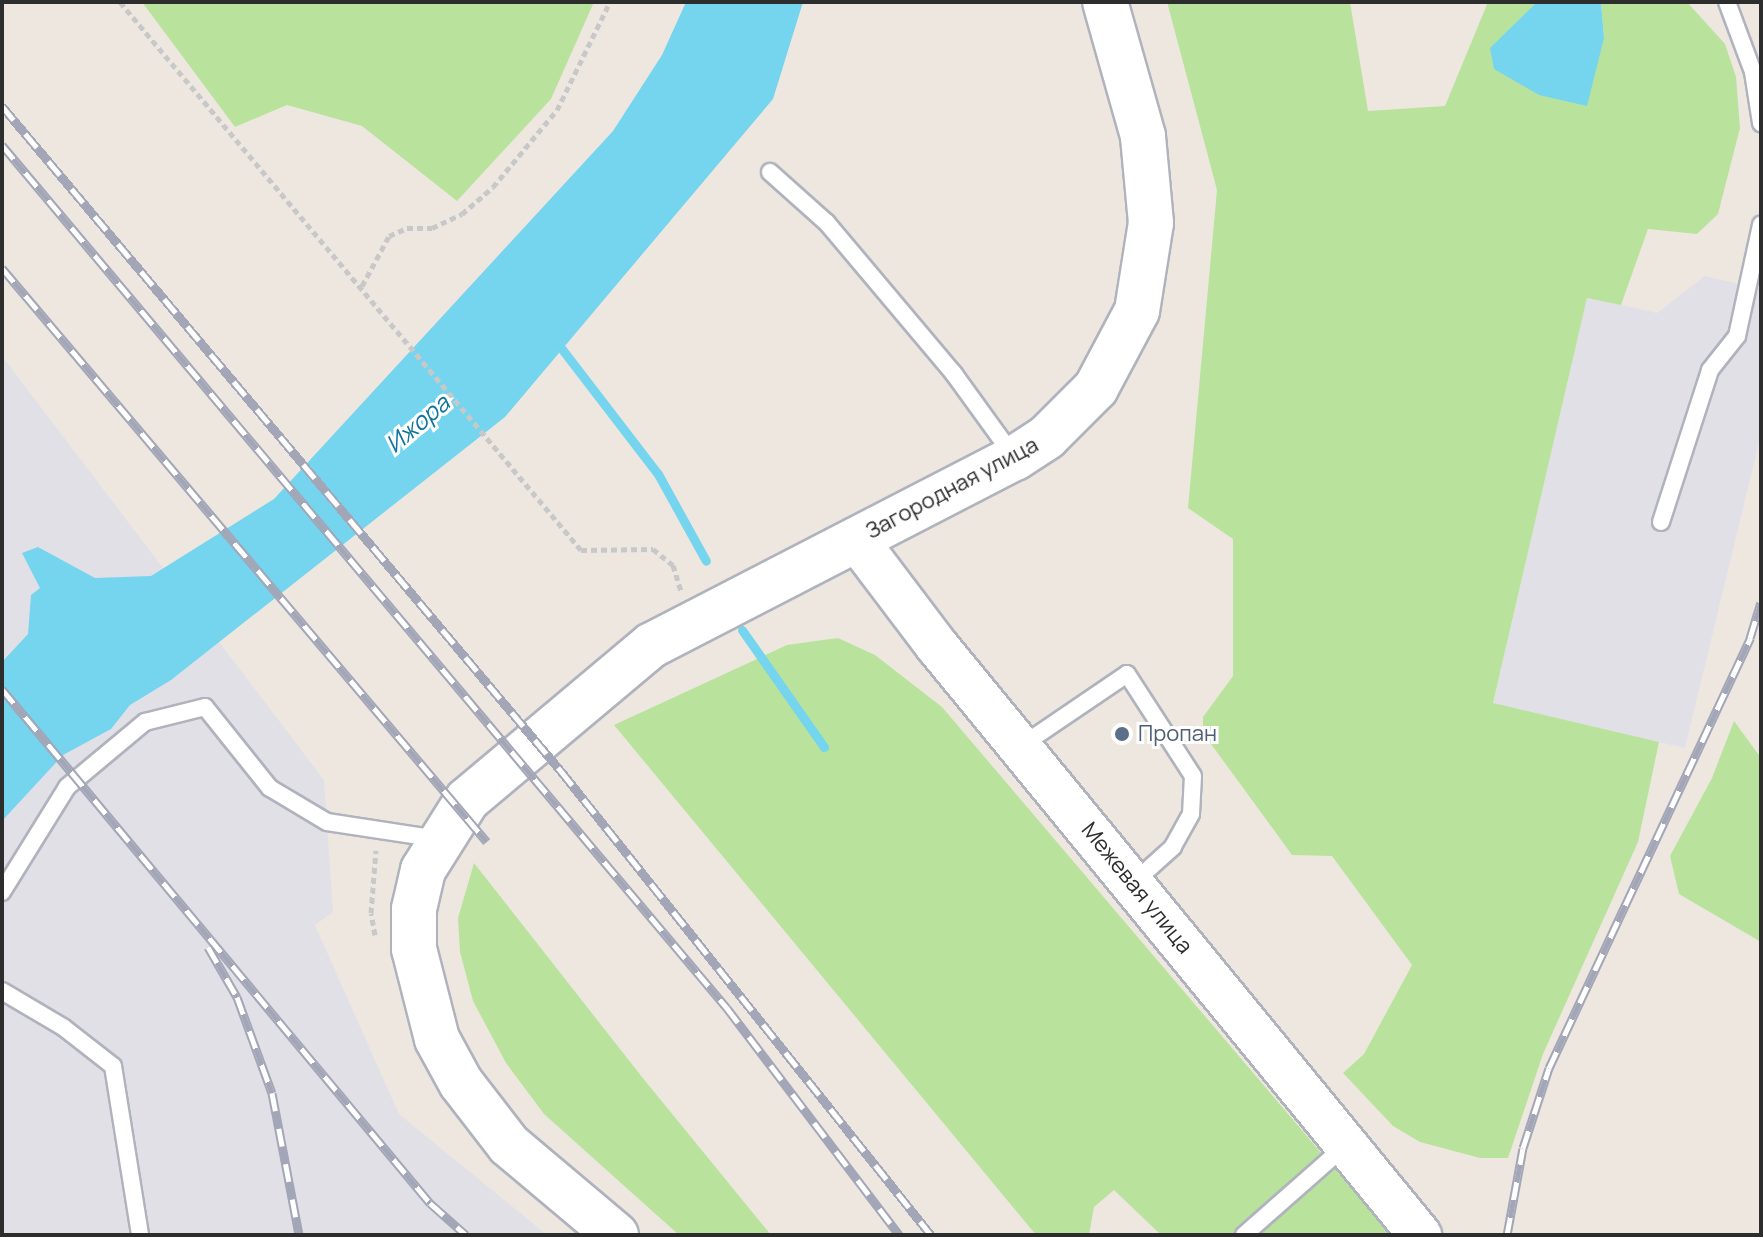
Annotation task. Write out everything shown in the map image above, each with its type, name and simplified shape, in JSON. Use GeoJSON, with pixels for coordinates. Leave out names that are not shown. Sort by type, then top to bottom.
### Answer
{"type":"FeatureCollection","features":[{"type":"Feature","properties":{"kind":"main road","name":"Загородная улица"},"geometry":{"type":"LineString","coordinates":[[616,1235],[509,1145],[461,1083],[437,1039],[419,980],[414,909],[423,870],[438,839],[467,800],[652,645],[1015,458],[1047,437],[1096,388],[1128,334],[1144,285],[1151,193],[1143,136],[1105,2]]}},
{"type":"Feature","properties":{"kind":"street","name":"Межевая улица"},"geometry":{"type":"LineString","coordinates":[[856,539],[1021,747],[1420,1235]]}},
{"type":"Feature","properties":{"kind":"lane"},"geometry":{"type":"LineString","coordinates":[[1727,2],[1753,72],[1761,123]]}},
{"type":"Feature","properties":{"kind":"lane"},"geometry":{"type":"LineString","coordinates":[[770,172],[827,223],[954,374],[1015,458]]}},
{"type":"Feature","properties":{"kind":"lane"},"geometry":{"type":"LineString","coordinates":[[1661,522],[1710,370],[1737,336],[1761,225]]}},
{"type":"Feature","properties":{"kind":"lane"},"geometry":{"type":"LineString","coordinates":[[1021,747],[1127,674],[1193,776],[1191,814],[1173,847],[1133,883]]}},
{"type":"Feature","properties":{"kind":"lane"},"geometry":{"type":"LineString","coordinates":[[2,892],[67,787],[145,722],[205,707],[270,788],[327,822],[438,839]]}},
{"type":"Feature","properties":{"kind":"lane"},"geometry":{"type":"LineString","coordinates":[[2,991],[63,1027],[113,1066],[140,1235]]}},
{"type":"Feature","properties":{"kind":"lane"},"geometry":{"type":"LineString","coordinates":[[1244,1235],[1347,1145]]}},
{"type":"Feature","properties":{"kind":"path"},"geometry":{"type":"LineString","coordinates":[[120,2],[581,550],[653,549],[673,565],[681,592]]}},
{"type":"Feature","properties":{"kind":"path"},"geometry":{"type":"LineString","coordinates":[[362,286],[389,236],[407,228],[432,228],[462,214],[502,178],[557,110],[610,2]]}},
{"type":"Feature","properties":{"kind":"shaded area"},"geometry":{"type":"Polygon","coordinates":[[[1705,276],[1761,289],[1761,434],[1685,748],[1493,704],[1587,297],[1657,313],[1705,276]]]}},
{"type":"Feature","properties":{"kind":"shaded area"},"geometry":{"type":"Polygon","coordinates":[[[2,356],[324,780],[333,912],[315,925],[399,1114],[547,1235],[2,1235],[2,356]]]}},
{"type":"Feature","properties":{"kind":"green space"},"geometry":{"type":"Polygon","coordinates":[[[142,2],[594,2],[551,99],[457,201],[362,126],[287,105],[235,127],[142,2]]]}},
{"type":"Feature","properties":{"kind":"green space"},"geometry":{"type":"Polygon","coordinates":[[[1167,2],[1350,2],[1368,111],[1445,106],[1488,2],[1537,2],[1490,49],[1604,38],[1601,2],[1687,2],[1725,44],[1736,77],[1740,128],[1718,214],[1697,234],[1648,229],[1621,305],[1587,298],[1493,703],[1659,742],[1638,842],[1543,1054],[1508,1158],[1480,1158],[1420,1142],[1393,1126],[1343,1073],[1364,1054],[1412,965],[1332,856],[1292,855],[1203,733],[1203,717],[1233,676],[1233,539],[1188,508],[1217,190],[1167,2]]]}},
{"type":"Feature","properties":{"kind":"green space"},"geometry":{"type":"Polygon","coordinates":[[[838,638],[875,655],[942,707],[1391,1235],[1161,1235],[1114,1190],[1094,1207],[1089,1235],[1036,1235],[614,725],[787,645],[838,638]]]}},
{"type":"Feature","properties":{"kind":"green space"},"geometry":{"type":"Polygon","coordinates":[[[1734,721],[1761,758],[1761,942],[1679,894],[1670,856],[1712,778],[1734,721]]]}},
{"type":"Feature","properties":{"kind":"green space"},"geometry":{"type":"Polygon","coordinates":[[[474,863],[771,1235],[679,1235],[544,1114],[506,1063],[473,1001],[460,952],[458,918],[474,863]]]}},
{"type":"Feature","properties":{"kind":"water","name":"Ижора"},"geometry":{"type":"Polygon","coordinates":[[[686,2],[803,2],[773,99],[505,417],[171,680],[130,705],[111,729],[63,755],[2,821],[2,662],[28,634],[31,595],[40,588],[22,553],[38,547],[95,578],[151,576],[274,499],[613,131],[662,55],[686,2]]]}},
{"type":"Feature","properties":{"kind":"water"},"geometry":{"type":"Polygon","coordinates":[[[1537,2],[1601,2],[1604,38],[1587,106],[1539,95],[1494,69],[1490,48],[1537,2]]]}},
{"type":"Feature","properties":{"kind":"waterway"},"geometry":{"type":"LineString","coordinates":[[555,340],[658,474],[706,561]]}},
{"type":"Feature","properties":{"kind":"waterway"},"geometry":{"type":"LineString","coordinates":[[742,630],[824,747]]}},
{"type":"Feature","properties":{"kind":"railway"},"geometry":{"type":"LineString","coordinates":[[2,106],[561,771],[931,1235]]}},
{"type":"Feature","properties":{"kind":"railway"},"geometry":{"type":"LineString","coordinates":[[2,145],[727,1008],[899,1235]]}},
{"type":"Feature","properties":{"kind":"railway"},"geometry":{"type":"LineString","coordinates":[[2,268],[487,842]]}},
{"type":"Feature","properties":{"kind":"railway"},"geometry":{"type":"LineString","coordinates":[[1507,1235],[1523,1148],[1549,1068],[1750,638],[1761,603]]}},
{"type":"Feature","properties":{"kind":"railway"},"geometry":{"type":"LineString","coordinates":[[2,689],[430,1203],[466,1235]]}},
{"type":"Feature","properties":{"kind":"railway"},"geometry":{"type":"LineString","coordinates":[[208,947],[237,997],[272,1093],[299,1235]]}},
{"type":"Feature","properties":{"kind":"place","name":"Пропан"},"geometry":{"type":"Point","coordinates":[1122,734]}}]}
